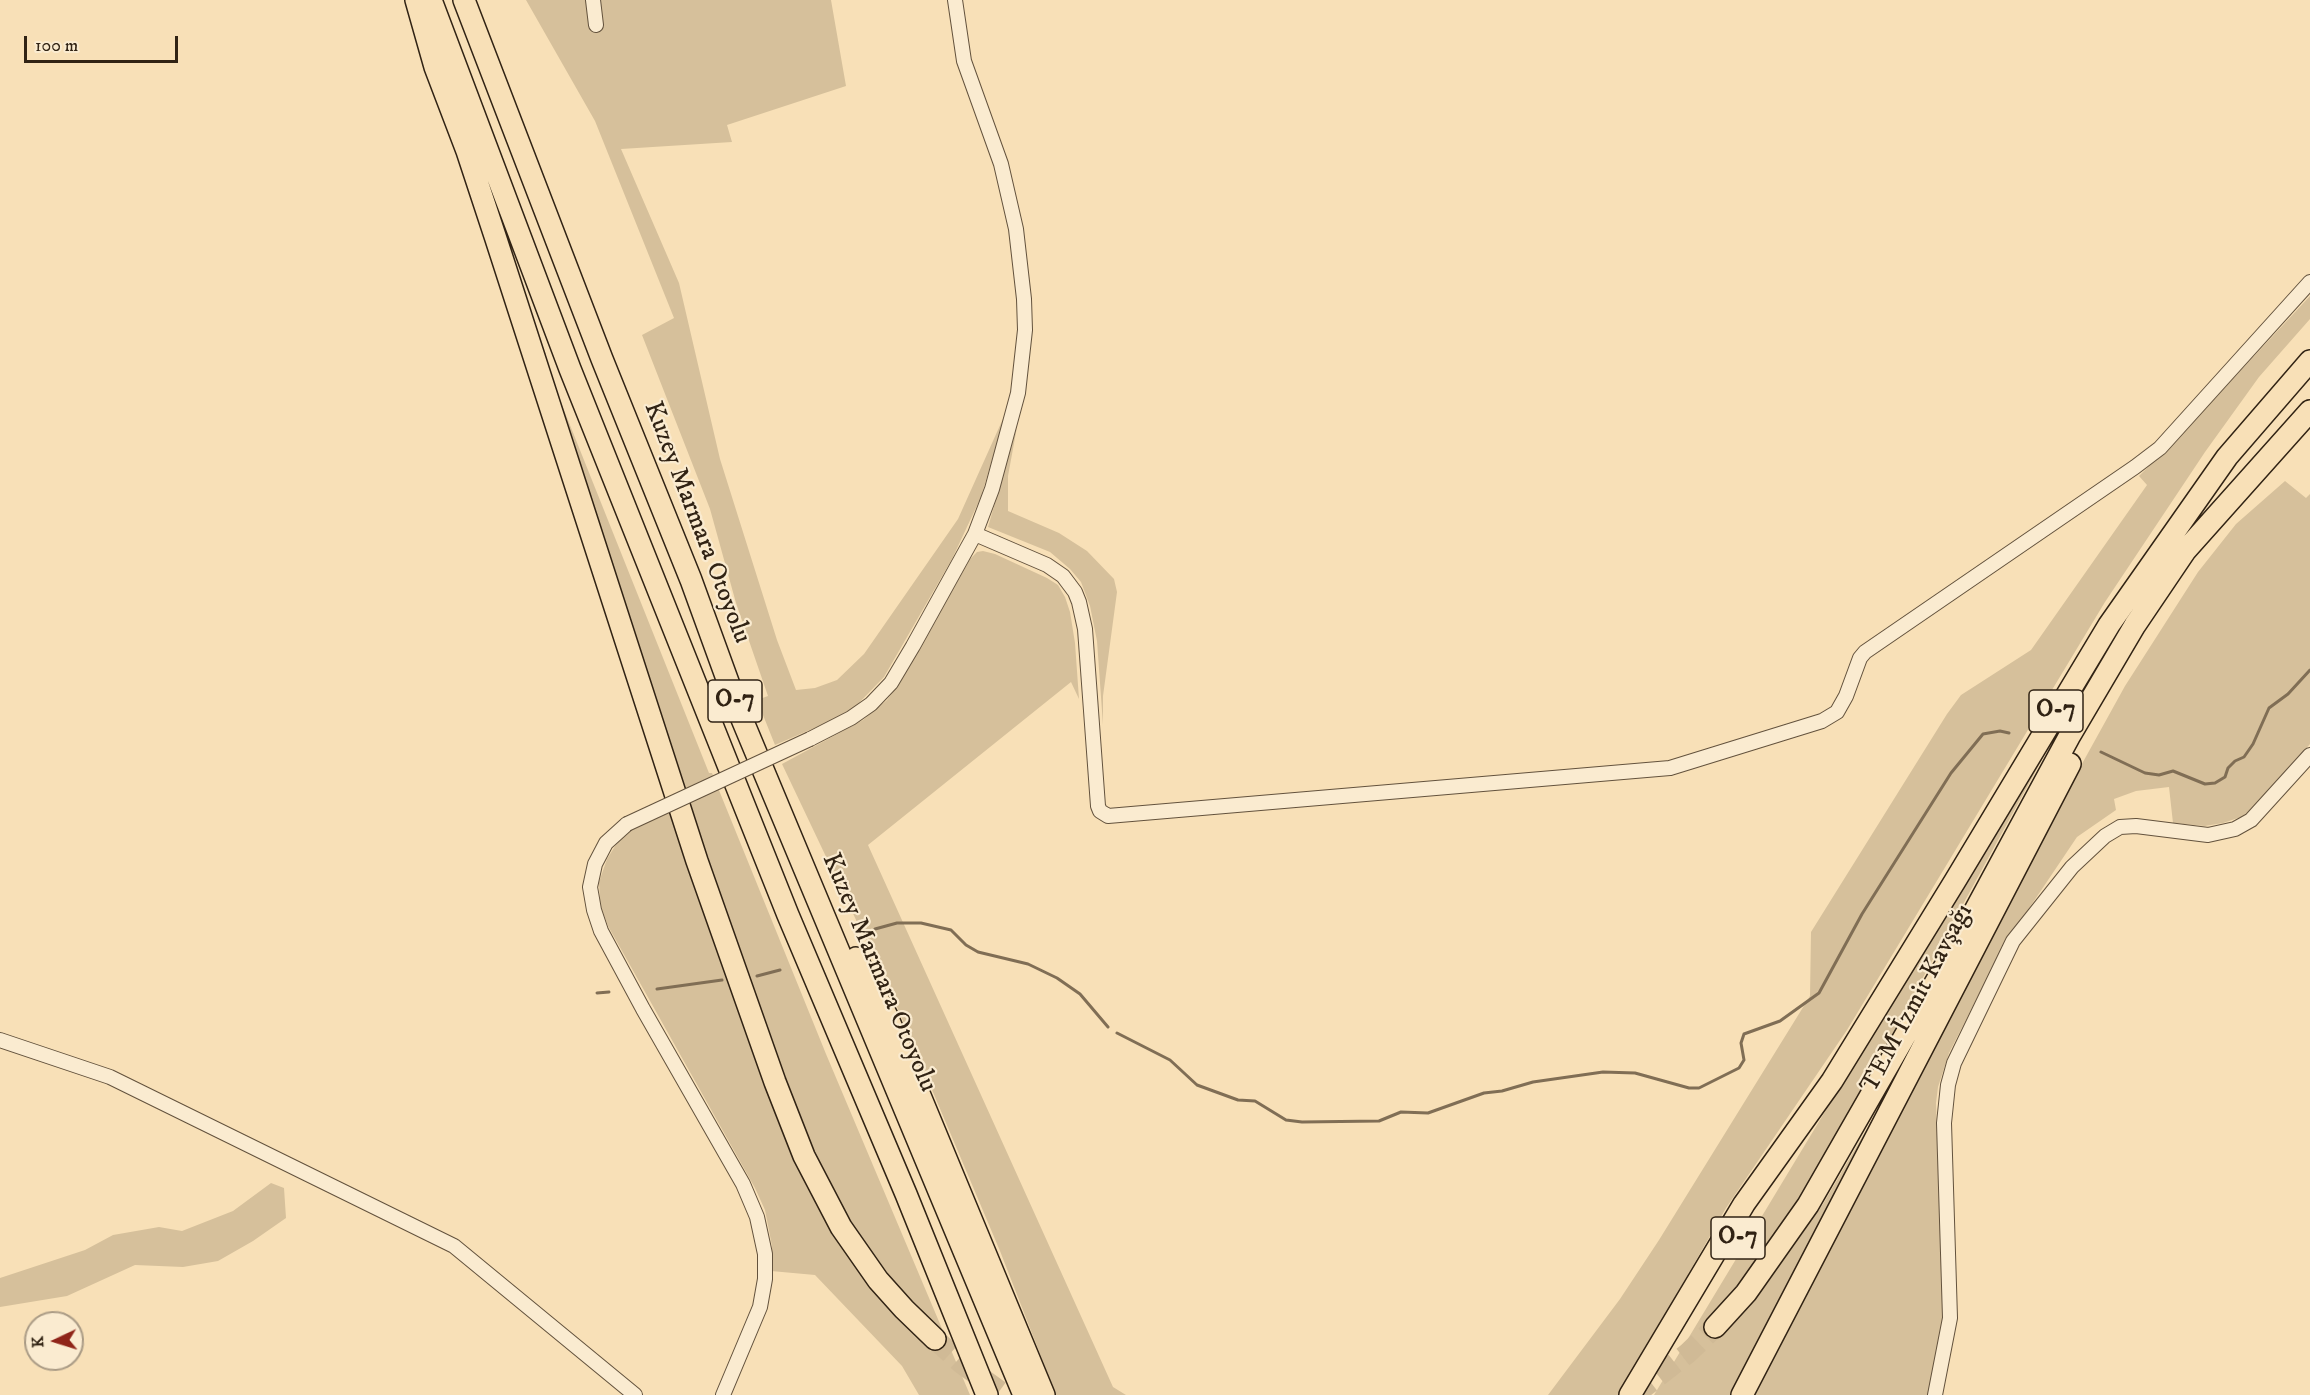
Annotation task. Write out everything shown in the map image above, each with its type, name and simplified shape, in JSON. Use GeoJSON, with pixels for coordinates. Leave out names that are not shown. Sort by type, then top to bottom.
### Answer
{"type":"FeatureCollection","features":[{"type":"Feature","properties":{"kind":"highway"},"geometry":{"type":"LineString","coordinates":[[416,0],[435,67],[467,151],[529,337],[697,861],[775,1082],[804,1156],[841,1227],[878,1280],[935,1339]]}},
{"type":"Feature","properties":{"kind":"highway","name":"O-7"},"geometry":{"type":"LineString","coordinates":[[431,0],[570,369],[684,656],[788,915],[906,1194],[987,1395]]}},
{"type":"Feature","properties":{"kind":"highway","name":"Kuzey Marmara Otoyolu"},"geometry":{"type":"LineString","coordinates":[[464,0],[602,359],[691,580],[740,712],[1024,1395]]}},
{"type":"Feature","properties":{"kind":"highway","name":"O-7"},"geometry":{"type":"LineString","coordinates":[[1832,1081],[2109,625],[2227,457],[2310,361]]}},
{"type":"Feature","properties":{"kind":"highway","name":"O-7"},"geometry":{"type":"LineString","coordinates":[[2135,625],[2185,551],[2310,411]]}},
{"type":"Feature","properties":{"kind":"highway"},"geometry":{"type":"LineString","coordinates":[[1715,1327],[1746,1293],[1808,1205],[1951,955],[2069,737],[2135,625]]}},
{"type":"Feature","properties":{"kind":"highway","name":"TEM İzmit Kavşağı"},"geometry":{"type":"LineString","coordinates":[[1742,1395],[2107,697],[2135,625]]}},
{"type":"Feature","properties":{"kind":"highway"},"geometry":{"type":"LineString","coordinates":[[802,860],[887,1016],[1044,1395]]}},
{"type":"Feature","properties":{"kind":"highway"},"geometry":{"type":"LineString","coordinates":[[1630,1395],[1744,1204],[1832,1081]]}},
{"type":"Feature","properties":{"kind":"highway","name":"TEM İzmit Kavşağı"},"geometry":{"type":"LineString","coordinates":[[1645,1395],[1832,1081]]}},
{"type":"Feature","properties":{"kind":"street"},"geometry":{"type":"LineString","coordinates":[[593,0],[596,25]]}},
{"type":"Feature","properties":{"kind":"street"},"geometry":{"type":"LineString","coordinates":[[723,1395],[760,1307],[765,1280],[765,1254],[757,1217],[743,1184],[601,931],[590,887],[596,864],[606,843],[627,824],[810,739],[851,718],[871,704],[891,683],[975,534],[992,489],[1018,393],[1024,340],[1024,299],[1018,240],[1010,198],[1001,164],[964,61],[955,0]]}},
{"type":"Feature","properties":{"kind":"street"},"geometry":{"type":"LineString","coordinates":[[975,534],[1047,565],[1063,576],[1075,592],[1084,629],[1098,806],[1100,811],[1108,816],[1670,768],[1822,721],[1837,712],[1846,696],[1860,658],[1865,652],[2160,448],[2310,282]]}},
{"type":"Feature","properties":{"kind":"street"},"geometry":{"type":"LineString","coordinates":[[1935,1395],[1950,1318],[1944,1123],[1948,1085],[1954,1063],[2013,941],[2073,867],[2090,849],[2120,827],[2136,826],[2208,835],[2235,828],[2251,820],[2310,755]]}},
{"type":"Feature","properties":{"kind":"street"},"geometry":{"type":"LineString","coordinates":[[0,1040],[110,1077],[454,1246],[635,1395]]}},
{"type":"Feature","properties":{"kind":"shaded area"},"geometry":{"type":"Polygon","coordinates":[[[526,0],[831,0],[846,86],[727,125],[732,142],[621,149],[679,283],[720,459],[777,640],[796,690],[815,688],[837,680],[864,654],[958,519],[1006,412],[981,497],[952,559],[884,677],[855,707],[828,722],[775,745],[757,700],[768,696],[736,603],[710,509],[642,335],[674,318],[595,121],[526,0]]]}},
{"type":"Feature","properties":{"kind":"shaded area"},"geometry":{"type":"Polygon","coordinates":[[[2310,296],[2310,319],[2259,377],[2205,452],[2105,602],[1847,1030],[1726,1208],[1619,1395],[1548,1395],[1620,1299],[1659,1240],[1810,996],[1811,932],[1947,714],[1961,695],[2031,650],[2147,485],[2139,476],[2190,425],[2310,296]]]}},
{"type":"Feature","properties":{"kind":"shaded area"},"geometry":{"type":"Polygon","coordinates":[[[535,337],[546,354],[542,355],[709,773],[712,773],[826,1054],[970,1395],[919,1395],[902,1366],[815,1275],[771,1271],[772,1246],[765,1210],[755,1188],[608,926],[600,905],[599,882],[607,859],[617,843],[637,826],[671,812],[778,1122],[808,1189],[838,1243],[888,1305],[931,1351],[937,1330],[895,1283],[841,1210],[818,1167],[795,1115],[648,684],[535,337]]]}},
{"type":"Feature","properties":{"kind":"shaded area"},"geometry":{"type":"Polygon","coordinates":[[[1017,427],[1008,476],[1008,511],[1059,533],[1087,551],[1114,579],[1117,592],[1103,696],[1103,725],[1097,641],[1090,606],[1081,582],[1050,552],[988,527],[1017,427]]]}},
{"type":"Feature","properties":{"kind":"shaded area"},"geometry":{"type":"Polygon","coordinates":[[[2285,481],[2306,498],[2310,494],[2310,744],[2255,807],[2241,817],[2223,823],[2205,826],[2173,823],[2169,787],[2136,791],[2114,799],[2116,810],[2077,837],[2003,947],[1949,1053],[1938,1087],[1936,1103],[1943,1325],[1928,1395],[1754,1395],[2057,809],[2125,686],[2198,572],[2236,524],[2285,481]]]}},
{"type":"Feature","properties":{"kind":"shaded area"},"geometry":{"type":"Polygon","coordinates":[[[977,552],[995,554],[1058,585],[1070,612],[1079,699],[1071,682],[868,845],[1113,1387],[1126,1395],[1056,1395],[1000,1251],[895,1002],[782,764],[863,720],[887,700],[899,684],[970,559],[977,552]]]}},
{"type":"Feature","properties":{"kind":"shaded area"},"geometry":{"type":"Polygon","coordinates":[[[2129,611],[2044,756],[1897,1025],[1900,1028],[1723,1334],[1766,1285],[1823,1204],[1911,1053],[1731,1395],[1654,1395],[2106,646],[2129,611]]]}},
{"type":"Feature","properties":{"kind":"shaded area"},"geometry":{"type":"Polygon","coordinates":[[[271,1183],[284,1188],[286,1218],[253,1241],[218,1261],[183,1267],[135,1265],[67,1296],[0,1307],[0,1278],[85,1250],[113,1235],[159,1227],[182,1231],[233,1211],[271,1183]]]}},
{"type":"Feature","properties":{"kind":"waterway"},"geometry":{"type":"LineString","coordinates":[[2101,752],[2145,773],[2159,775],[2173,771],[2205,784],[2215,783],[2225,777],[2228,768],[2235,761],[2244,757],[2253,744],[2269,708],[2288,694],[2310,670]]}},
{"type":"Feature","properties":{"kind":"waterway"},"geometry":{"type":"LineString","coordinates":[[1117,1033],[1170,1060],[1197,1085],[1238,1100],[1255,1101],[1286,1120],[1302,1122],[1379,1121],[1401,1112],[1428,1113],[1484,1093],[1502,1091],[1533,1082],[1603,1072],[1635,1073],[1689,1088],[1699,1088],[1739,1068],[1744,1060],[1741,1043],[1744,1034],[1780,1021],[1819,993],[1862,914],[1951,773],[1983,734],[2000,731],[2009,733]]}},
{"type":"Feature","properties":{"kind":"waterway"},"geometry":{"type":"LineString","coordinates":[[875,929],[897,923],[921,923],[951,930],[966,945],[978,952],[1028,964],[1057,978],[1080,994],[1108,1027]]}},
{"type":"Feature","properties":{"kind":"waterway"},"geometry":{"type":"LineString","coordinates":[[757,976],[780,970]]}},
{"type":"Feature","properties":{"kind":"waterway"},"geometry":{"type":"LineString","coordinates":[[657,989],[722,980]]}},
{"type":"Feature","properties":{"kind":"waterway"},"geometry":{"type":"LineString","coordinates":[[597,993],[609,992]]}},
{"type":"Feature","properties":{"kind":"tunnel"},"geometry":{"type":"LineString","coordinates":[[1634,1395],[1688,1353],[1715,1327]]}},
{"type":"Feature","properties":{"kind":"tunnel"},"geometry":{"type":"LineString","coordinates":[[935,1339],[961,1363],[1005,1395]]}}]}
